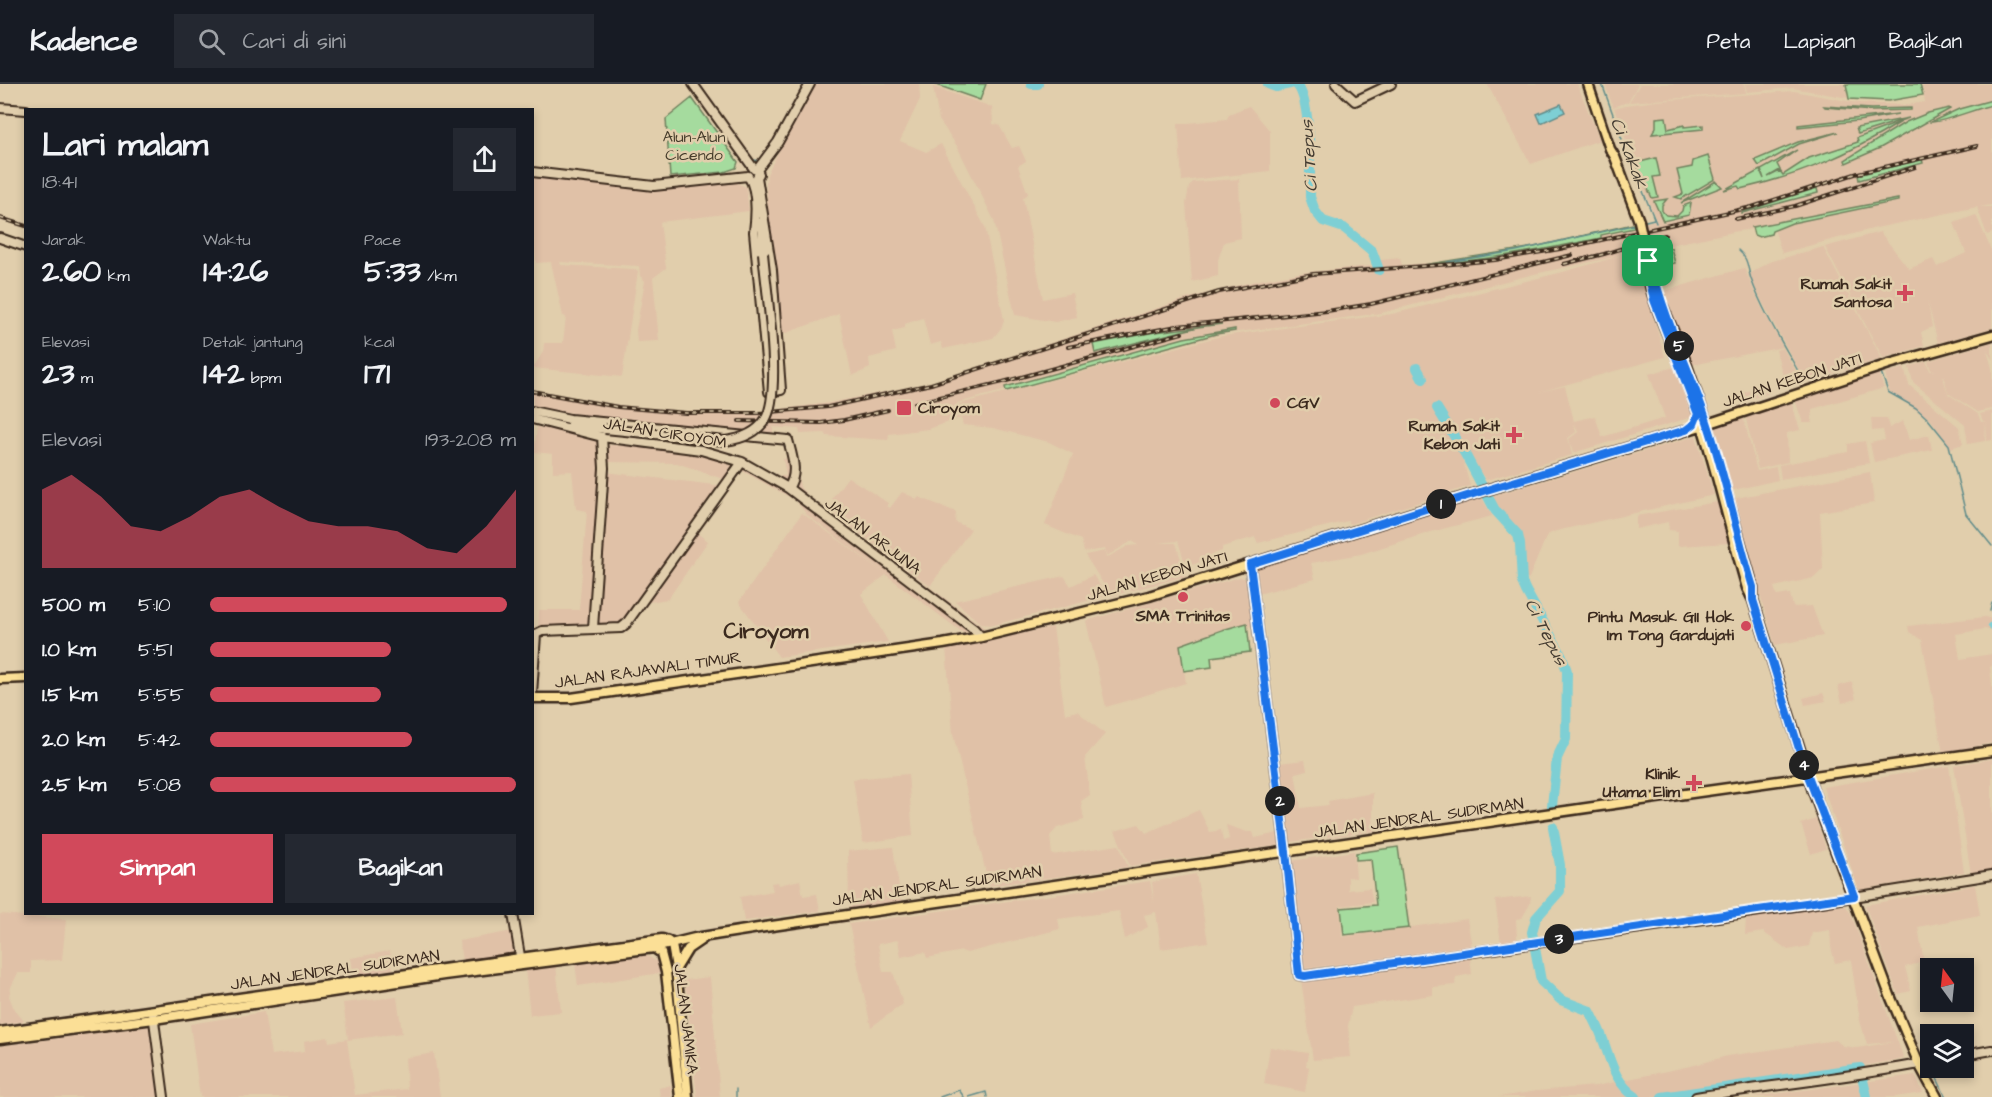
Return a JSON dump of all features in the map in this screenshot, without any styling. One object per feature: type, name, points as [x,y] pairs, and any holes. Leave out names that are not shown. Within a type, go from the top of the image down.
[{"type":"main road","points":[[548,419],[572,423],[604,433],[725,441],[742,438],[760,427],[770,411],[774,386],[763,253],[753,174],[693,84]]},
{"type":"main road","points":[[534,172],[654,186],[753,174],[778,142],[810,84]]},
{"type":"main road","points":[[1336,84],[1355,101],[1391,84]]},
{"type":"main road","points":[[1588,84],[1610,149],[1639,221],[1648,260],[1670,332],[1701,413],[1747,588],[1753,600],[1809,778],[1891,998],[1919,1064],[1937,1097]]},
{"type":"main road","points":[[1595,84],[1616,150],[1615,157]]},
{"type":"main road","points":[[0,108],[24,110]]},
{"type":"main road","points":[[759,218],[767,232],[772,270],[781,390],[769,392],[754,232],[759,218]]},
{"type":"main road","points":[[0,238],[24,246]]},
{"type":"main road","name":"JALAN KEBON JATI","points":[[981,637],[1116,605],[1704,425],[1889,364],[1992,335]]},
{"type":"main road","name":"JALAN CIROYOM","points":[[534,412],[548,419],[604,433],[726,456],[742,462],[788,488],[793,481],[794,471],[788,440],[548,419],[534,419]]},
{"type":"main road","points":[[1701,413],[1709,417],[1724,417]]},
{"type":"main road","points":[[1686,430],[1694,424],[1701,413]]},
{"type":"main road","points":[[593,628],[604,468],[604,433]]},
{"type":"main road","points":[[534,665],[536,634],[542,631],[621,627],[626,624],[742,462]]},
{"type":"main road","name":"JALAN ARJUNA","points":[[788,488],[974,629],[981,637]]},
{"type":"main road","points":[[1250,564],[1299,975],[1305,976],[1992,875]]},
{"type":"main road","name":"JALAN RAJAWALI TIMUR","points":[[534,696],[571,698],[625,691],[981,637]]},
{"type":"main road","points":[[0,679],[24,678]]},
{"type":"main road","name":"JALAN JENDRAL SUDIRMAN","points":[[521,961],[654,948],[708,936],[1552,813],[1992,752]]},
{"type":"main road","points":[[513,915],[521,961]]},
{"type":"main road","points":[[676,968],[688,949],[708,936]]},
{"type":"main road","name":"JALAN JENDRAL SUDIRMAN","points":[[0,1039],[662,939],[672,945]]},
{"type":"main road","name":"JALAN JAMIKA","points":[[672,945],[688,1097]]},
{"type":"main road","name":"JALAN JAMIKA","points":[[654,948],[661,953],[666,972],[680,1097]]},
{"type":"main road","points":[[153,1015],[164,1097]]},
{"type":"main road","name":"JALAN JENDRAL SUDIRMAN","points":[[0,1032],[153,1015]]},
{"type":"main road","points":[[1974,1053],[1992,1050]]},
{"type":"main road","points":[[1696,1097],[1791,1082],[1858,1075],[1919,1064]]},
{"type":"shaded area","points":[[814,84],[919,84],[920,99],[900,141],[926,152],[941,144],[985,227],[1004,320],[1002,327],[993,338],[943,349],[941,342],[930,345],[923,318],[905,324],[905,328],[892,331],[896,351],[869,358],[870,368],[852,376],[839,314],[783,334],[773,268],[767,174]]},
{"type":"shaded area","points":[[1487,84],[1577,84],[1600,140],[1531,164]]},
{"type":"shaded area","points":[[1605,84],[1638,84],[1628,102],[1613,107]]},
{"type":"shaded area","points":[[1640,84],[1744,84],[1746,93],[1629,102]]},
{"type":"shaded area","points":[[1745,84],[1845,84],[1848,98],[1793,88],[1747,92]]},
{"type":"shaded area","points":[[1922,84],[1992,84],[1992,205],[1980,207],[1992,207],[1992,233],[1987,235],[1977,207],[1876,228],[1782,253],[1773,226],[1635,252],[1665,357],[1539,392],[1565,386],[1574,421],[1595,416],[1602,437],[1665,418],[1649,374],[1678,366],[1694,414],[1692,417],[1573,453],[1569,439],[1578,432],[1574,423],[1576,432],[1568,438],[1572,455],[1486,480],[1458,441],[1453,425],[1470,486],[1350,524],[1348,521],[1258,543],[1255,537],[1222,547],[1222,551],[1199,559],[1200,563],[1186,566],[1178,541],[1158,543],[1176,543],[1186,576],[1111,596],[1085,555],[1105,551],[1106,558],[1128,546],[1138,545],[1132,541],[1107,556],[1105,549],[1084,552],[1081,540],[1045,525],[1073,454],[1049,442],[993,428],[963,425],[961,418],[928,429],[889,434],[888,440],[827,436],[825,433],[800,434],[799,429],[773,427],[773,433],[766,435],[612,419],[534,407],[534,390],[562,397],[607,404],[683,411],[757,412],[829,403],[930,383],[1182,300],[1259,280],[1299,273],[1380,265],[1380,260],[1400,258],[1402,265],[1468,260],[1554,245],[1656,220],[1614,108],[1657,101],[1794,91],[1857,103],[1906,105],[1925,102]],"holes":[[[1624,255],[1392,314],[1222,336],[959,404],[959,410],[957,403],[1223,334],[1381,313],[1534,274]]]},
{"type":"shaded area","points":[[933,87],[992,107],[993,124],[999,125],[1012,148],[1019,146],[1026,161],[1018,166],[1028,194],[1023,198],[1043,299],[1072,293],[1077,317],[1055,322],[1015,315],[994,220],[957,146],[939,120]]},
{"type":"shaded area","points":[[1249,106],[1270,131],[1270,171],[1182,181],[1178,124],[1227,119],[1229,114]]},
{"type":"shaded area","points":[[534,175],[657,190],[737,183],[746,187],[749,211],[660,222],[666,268],[653,278],[659,341],[637,342],[636,330],[645,281],[640,276],[639,266],[560,262],[561,265],[638,271],[622,377],[534,368],[543,352],[544,343],[563,343],[566,317],[563,316],[551,262],[536,263]]},
{"type":"shaded area","points":[[1239,179],[1241,238],[1224,242],[1218,260],[1218,276],[1192,282],[1186,204],[1189,187],[1193,182]]},
{"type":"shaded area","name":"Rumah Sakit Santosa","points":[[1976,215],[1992,252],[1992,328],[1938,343],[1928,303],[1932,327],[1921,332],[1924,346],[1883,358],[1825,247],[1880,232],[1909,269],[1933,259],[1937,267],[1966,253],[1954,223]]},
{"type":"shaded area","points":[[1823,247],[1882,359],[1805,382],[1748,275],[1769,262]]},
{"type":"shaded area","points":[[1744,268],[1783,347],[1691,365],[1664,291]]},
{"type":"shaded area","points":[[1992,342],[1992,359],[1987,350],[1992,368],[1992,409],[1978,412],[1948,393],[1944,376],[1941,377],[1943,377],[1948,394],[1978,414],[1981,422],[1987,421],[1983,421],[1980,414],[1992,411],[1992,440],[1987,441],[1986,422],[1985,441],[1968,444],[1965,425],[1913,382],[1909,367],[1926,361],[1930,371],[1936,370],[1931,370],[1928,361]]},
{"type":"shaded area","points":[[1783,348],[1802,382],[1786,388],[1776,350]]},
{"type":"shaded area","points":[[1904,368],[1909,385],[1959,427],[1963,444],[1951,448],[1931,420],[1890,392],[1885,373]]},
{"type":"shaded area","points":[[1878,372],[1884,388],[1812,409],[1812,423],[1803,423],[1795,400]]},
{"type":"shaded area","points":[[1768,386],[1770,393],[1744,401],[1741,393]]},
{"type":"shaded area","points":[[1791,401],[1800,430],[1787,433],[1788,462],[1758,469],[1745,415]]},
{"type":"shaded area","points":[[1743,416],[1757,471],[1776,467],[1778,480],[1729,491],[1712,433],[1717,423]]},
{"type":"shaded area","points":[[1871,418],[1887,418],[1889,428],[1903,421],[1909,440],[1929,435],[1932,450],[1874,462],[1870,443],[1885,440],[1883,430],[1872,431]]},
{"type":"shaded area","points":[[537,427],[593,437],[599,441],[601,468],[590,617],[587,623],[538,630],[539,610],[579,610],[587,511],[576,509],[572,471],[553,472],[553,454],[534,452]]},
{"type":"shaded area","points":[[1696,436],[1714,495],[1547,535],[1529,578],[1522,582],[1517,537],[1491,506],[1488,497]]},
{"type":"shaded area","points":[[1865,441],[1869,463],[1781,479],[1779,465],[1848,452],[1848,444]]},
{"type":"shaded area","points":[[606,445],[684,448],[739,464],[726,480],[677,463],[605,462]]},
{"type":"shaded area","points":[[795,457],[800,487],[807,496],[986,629],[963,633],[807,515],[795,500],[737,468],[743,459],[774,476],[786,476],[783,459]]},
{"type":"shaded area","points":[[605,472],[723,486],[621,624],[596,623]]},
{"type":"shaded area","points":[[1870,472],[1874,503],[1820,512],[1823,569],[1814,578],[1774,587],[1777,596],[1790,594],[1793,607],[1812,606],[1823,636],[1775,645],[1731,499]]},
{"type":"shaded area","points":[[848,477],[888,503],[887,506],[890,508],[902,492],[956,512],[955,522],[971,529],[930,586],[834,514],[839,505],[832,498]]},
{"type":"shaded area","points":[[1481,496],[1492,516],[1361,554],[1311,563],[1315,579],[1258,594],[1256,568]]},
{"type":"shaded area","points":[[1717,502],[1731,543],[1678,546],[1678,531],[1669,530],[1668,522],[1636,529],[1636,516]]},
{"type":"shaded area","points":[[802,513],[886,575],[861,594],[888,642],[779,657],[739,602]]},
{"type":"shaded area","points":[[694,531],[708,541],[668,599],[644,603]]},
{"type":"shaded area","points":[[1093,575],[1107,596],[993,625],[981,624],[955,601],[1064,576],[1071,586]]},
{"type":"shaded area","points":[[1240,577],[1247,579],[1253,625],[1181,648],[1186,683],[1106,707],[1086,621]]},
{"type":"shaded area","points":[[1985,617],[1992,619],[1992,631],[1985,629],[1956,634],[1960,659],[1992,654],[1992,666],[1990,667],[1992,743],[1943,753],[1922,640],[1909,632],[1908,626]]},
{"type":"shaded area","points":[[1053,627],[1065,714],[1077,711],[1105,734],[1085,757],[1090,795],[1081,801],[1084,820],[1057,828],[1050,836],[1052,855],[1119,845],[1128,867],[989,886],[953,734],[946,648]]},
{"type":"shaded area","points":[[1852,682],[1856,699],[1842,703],[1838,686]]},
{"type":"shaded area","points":[[1823,693],[1826,701],[1805,705],[1803,698]]},
{"type":"shaded area","points":[[1992,759],[1992,870],[1971,874],[1954,765]]},
{"type":"shaded area","points":[[1305,760],[1307,770],[1295,773],[1301,808],[1329,805],[1328,801],[1373,793],[1375,831],[1290,842],[1279,763]]},
{"type":"shaded area","points":[[1949,766],[1964,872],[1859,890],[1823,787]]},
{"type":"shaded area","points":[[908,774],[913,836],[863,843],[853,779]]},
{"type":"shaded area","points":[[1199,810],[1210,832],[1221,830],[1223,841],[1229,839],[1226,825],[1253,832],[1255,838],[1282,832],[1283,845],[1130,866],[1115,831],[1139,824],[1146,833]]},
{"type":"shaded area","points":[[1816,819],[1826,849],[1811,854],[1801,824]]},
{"type":"shaded area","points":[[893,847],[901,901],[849,909],[848,851]]},
{"type":"shaded area","points":[[1354,851],[1356,878],[1348,877],[1348,890],[1370,888],[1373,902],[1340,906],[1342,937],[1467,919],[1472,947],[1305,969],[1301,955],[1291,861]]},
{"type":"shaded area","points":[[1196,874],[1208,942],[1161,949],[1156,912],[1144,915],[1148,927],[1125,939],[1119,911],[1058,919],[1060,929],[967,953],[962,951],[927,958],[925,952],[901,957],[898,940],[878,944],[883,972],[893,972],[903,1004],[871,1027],[849,924],[1150,881],[1154,902],[1152,882]]},
{"type":"shaded area","points":[[800,880],[803,896],[817,894],[820,911],[744,921],[740,897],[773,891],[771,883],[778,882],[779,885]]},
{"type":"shaded area","points":[[1975,885],[1980,915],[1918,927],[1923,958],[1920,958],[1920,963],[1905,967],[1911,991],[1898,994],[1865,905]]},
{"type":"shaded area","points":[[1531,896],[1530,904],[1522,918],[1516,919],[1517,940],[1501,943],[1495,900]]},
{"type":"shaded area","points":[[1846,906],[1851,914],[1904,1059],[1667,1097],[1499,1097],[1596,1086],[1727,1056],[1836,1040],[1843,1046],[1857,1048],[1893,1042],[1867,1044],[1860,1021],[1851,960],[1835,963],[1830,930],[1812,933],[1809,946],[1788,950],[1763,932],[1745,935],[1746,917]]},
{"type":"shaded area","points":[[0,914],[66,919],[62,960],[31,961],[31,973],[18,973],[9,996],[14,1009],[24,1021],[0,1025]]},
{"type":"shaded area","points":[[513,931],[515,954],[462,961],[459,941]]},
{"type":"shaded area","points":[[390,951],[393,971],[354,977],[351,958]]},
{"type":"shaded area","points":[[643,954],[658,962],[660,973],[578,986],[575,963]]},
{"type":"shaded area","points":[[1470,957],[1472,974],[1456,977],[1455,985],[1433,987],[1433,995],[1352,1007],[1348,1026],[1351,1057],[1313,1060],[1301,980]]},
{"type":"shaded area","points":[[556,965],[561,1012],[530,1015],[525,969]]},
{"type":"shaded area","points":[[710,977],[720,1097],[697,1097],[685,980]]},
{"type":"shaded area","points":[[397,997],[402,1033],[347,1040],[355,1095],[407,1089],[405,1058],[434,1053],[440,1097],[200,1097],[190,1024],[264,1012],[271,1055],[305,1051],[304,1041],[328,1037],[329,1042],[348,1039],[343,1003]]},
{"type":"shaded area","points":[[150,1026],[158,1097],[0,1097],[0,1046]]},
{"type":"shaded area","points":[[1270,1047],[1308,1053],[1306,1066],[1309,1067],[1305,1092],[1264,1084]]},
{"type":"shaded area","points":[[1915,1075],[1923,1093],[1895,1097],[1752,1097]]},
{"type":"shaded area","points":[[671,1085],[672,1097],[660,1097],[659,1088]]},
{"type":"green space","points":[[934,84],[986,84],[980,100]]},
{"type":"green space","points":[[1846,84],[1920,84],[1923,95],[1888,101],[1849,99]]},
{"type":"green space","name":"Alun-Alun Cicendo","points":[[692,98],[738,162],[736,168],[724,172],[670,177],[666,119]]},
{"type":"green space","points":[[1992,100],[1992,105],[1931,122],[1959,109]]},
{"type":"green space","points":[[1824,106],[1871,109],[1911,108],[1911,110],[1872,111]]},
{"type":"green space","points":[[1949,108],[1880,148],[1846,163],[1845,160],[1906,122]]},
{"type":"green space","points":[[1898,114],[1858,121],[1798,127],[1798,125]]},
{"type":"green space","points":[[1666,117],[1668,129],[1684,125],[1684,127],[1703,125],[1703,129],[1652,134],[1656,127],[1656,118]]},
{"type":"green space","points":[[1909,118],[1858,134],[1856,128]]},
{"type":"green space","points":[[1901,122],[1823,163],[1740,189],[1738,186],[1724,190],[1760,170],[1764,179],[1761,170],[1797,150],[1777,164],[1780,170],[1768,177],[1780,171],[1783,175],[1809,158],[1858,142],[1857,138]]},
{"type":"green space","points":[[1838,132],[1799,144],[1759,166],[1755,160],[1798,142]]},
{"type":"green space","points":[[1708,156],[1715,179],[1681,199],[1675,197],[1683,194],[1677,170],[1692,167],[1693,161]]},
{"type":"green space","points":[[1656,158],[1660,176],[1653,177],[1658,197],[1652,198],[1636,163]]},
{"type":"green space","points":[[1922,159],[1923,163],[1859,180],[1858,175]]},
{"type":"green space","points":[[1716,181],[1722,187],[1681,203]]},
{"type":"green space","points":[[1817,188],[1818,193],[1742,213],[1742,212]]},
{"type":"green space","points":[[1667,199],[1662,205],[1662,211],[1666,215],[1677,216],[1683,206],[1691,203],[1689,215],[1663,221],[1654,201]]},
{"type":"green space","points":[[1898,199],[1898,201],[1792,223],[1772,231],[1771,234],[1759,237],[1754,235],[1752,227]]},
{"type":"green space","points":[[1633,224],[1634,228],[1601,235],[1601,238],[1535,251],[1423,265],[1534,247]]},
{"type":"green space","points":[[1671,248],[1675,263],[1655,268],[1651,252]]},
{"type":"green space","points":[[1222,324],[1198,327],[1095,353],[1093,344],[1155,332]]},
{"type":"green space","points":[[1235,329],[1235,331],[1216,334],[1006,391],[1005,387],[1184,338]]},
{"type":"green space","points":[[1247,623],[1250,652],[1211,657],[1212,667],[1184,671],[1180,645]]},
{"type":"green space","points":[[1398,847],[1409,928],[1344,935],[1341,908],[1376,905],[1371,859],[1356,860],[1356,853]]},
{"type":"water","points":[[1561,104],[1565,112],[1541,123],[1537,114]]},
{"type":"waterway","name":"Ci Tepus","points":[[1031,84],[1038,84]]},
{"type":"waterway","name":"Ci Tepus","points":[[1268,84],[1276,87],[1290,84]]},
{"type":"waterway","name":"Ci Tepus","points":[[1296,84],[1305,104],[1310,155],[1310,197],[1315,211],[1323,221],[1344,228],[1372,251],[1379,270]]},
{"type":"waterway","name":"Ci Kakak","points":[[1602,84],[1656,223]]},
{"type":"waterway","points":[[753,160],[761,161]]},
{"type":"waterway","points":[[1642,222],[1654,219]]},
{"type":"waterway","points":[[1447,262],[1516,251],[1637,224]]},
{"type":"waterway","name":"Ci Kakak","points":[[1661,248],[1668,266]]},
{"type":"waterway","name":"Ci Kakak","points":[[1738,250],[1746,260],[1751,279],[1768,318],[1803,380]]},
{"type":"waterway","name":"Ci Tepus","points":[[1417,368],[1423,379]]},
{"type":"waterway","name":"Ci Kakak","points":[[1881,372],[1888,392],[1916,408],[1949,445],[1966,514],[1992,546]]},
{"type":"waterway","name":"Ci Tepus","points":[[1437,408],[1495,510],[1518,535],[1522,582],[1562,656],[1567,671],[1566,739],[1557,758],[1552,806]]},
{"type":"waterway","name":"Ci Kakak","points":[[1990,611],[1992,603]]},
{"type":"waterway","name":"Ci Tepus","points":[[1553,827],[1560,865],[1560,891],[1536,918],[1532,932],[1541,981],[1561,1000],[1590,1011],[1618,1078],[1636,1097]]},
{"type":"waterway","points":[[1977,1057],[1992,1055]]},
{"type":"waterway","name":"Ci Tepus","points":[[1662,1097],[1860,1068],[1867,1097]]},
{"type":"waterway","points":[[1937,1078],[1946,1097]]},
{"type":"waterway","points":[[736,1089],[736,1097]]},
{"type":"waterway","points":[[940,1097],[959,1090],[964,1097]]},
{"type":"waterway","points":[[969,1097],[986,1092],[987,1097]]},
{"type":"railway","points":[[534,391],[618,407],[686,413],[759,413],[828,407],[931,384],[1219,292],[1313,274],[1495,260],[1560,249],[1752,207],[1858,173],[1977,146]]},
{"type":"railway","points":[[1736,219],[1795,206],[1915,167]]},
{"type":"railway","points":[[0,218],[24,225]]},
{"type":"railway","points":[[1564,264],[1665,235]]},
{"type":"railway","points":[[1068,347],[1177,326],[1327,311],[1371,304],[1572,255]]},
{"type":"railway","points":[[915,403],[1003,382],[1182,333]]},
{"type":"railway","points":[[739,421],[821,423],[888,410]]},
{"type":"place","name":"Rumah Sakit Santosa","points":[[1905,293]]},
{"type":"place","name":"CGV","points":[[1275,403]]},
{"type":"place","name":"Ciroyom","points":[[904,408]]},
{"type":"place","name":"Rumah Sakit Kebon Jati","points":[[1514,435]]},
{"type":"place","name":"SMA Trinitas","points":[[1183,597]]},
{"type":"place","name":"Pintu Masuk GII Hok Im Tong Gardujati","points":[[1746,626]]},
{"type":"place","name":"Klinik Utama Elim","points":[[1694,783]]},
{"type":"district","name":"Ciroyom","points":[[766,631]]},
{"type":"route","points":[[1648,261],[1665,314],[1681,350],[1703,412],[1753,587],[1753,600],[1804,764],[1854,896],[1700,920],[1305,976],[1299,975],[1250,564],[1691,427],[1698,414],[1654,300],[1647,268],[1648,261]]}]
